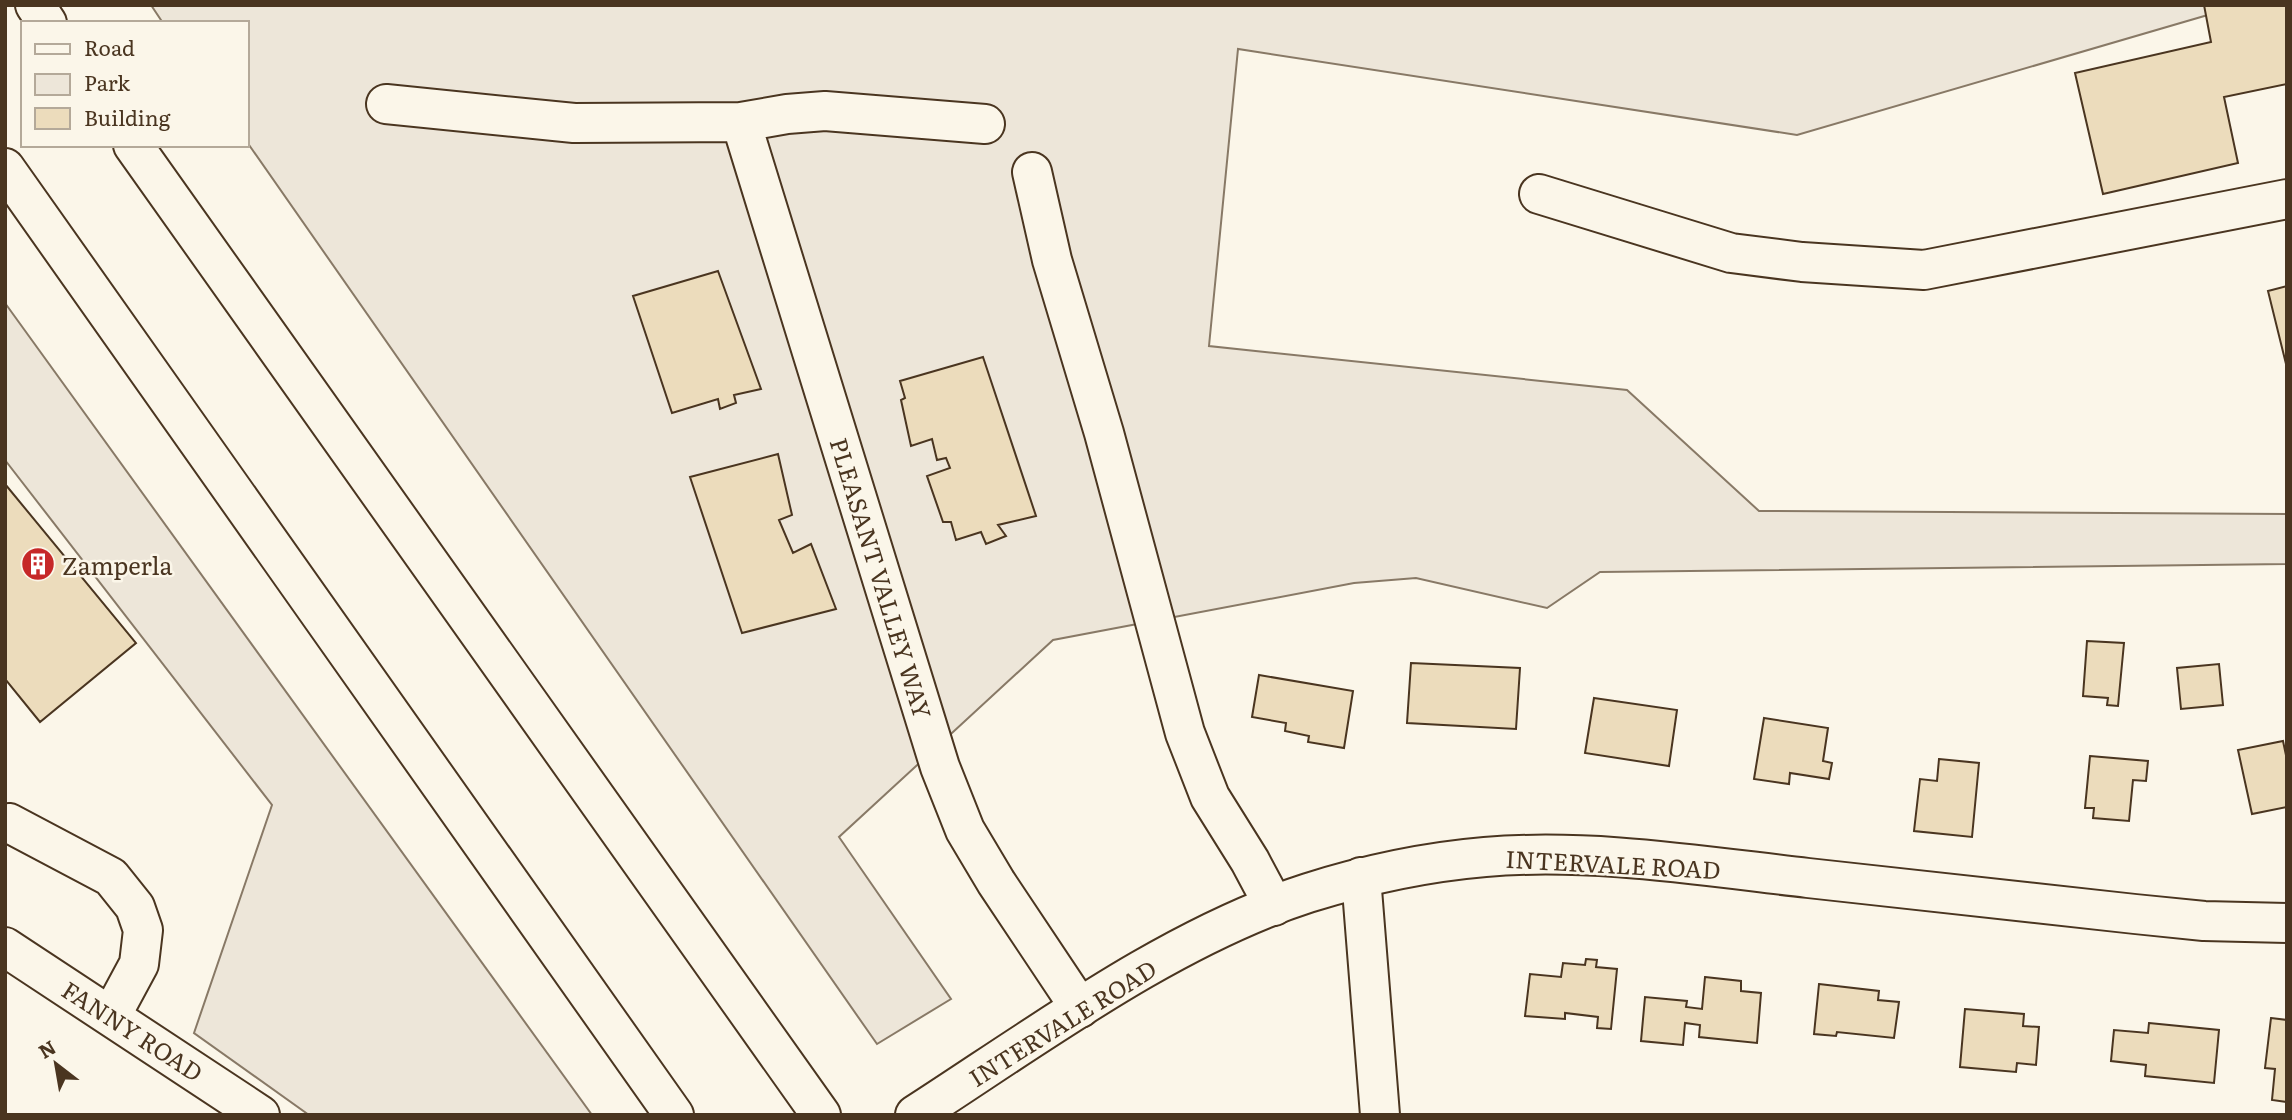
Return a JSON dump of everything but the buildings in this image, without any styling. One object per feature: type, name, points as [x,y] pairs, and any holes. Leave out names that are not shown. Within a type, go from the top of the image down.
[{"type":"main road","points":[[35,5],[46,21]]},
{"type":"main road","points":[[386,104],[574,123],[741,122],[825,111],[985,124]]},
{"type":"main road","name":"PLEASANT VALLEY WAY","points":[[741,122],[940,767],[965,830],[996,882],[1080,1008]]},
{"type":"main road","points":[[133,147],[821,1115]]},
{"type":"main road","points":[[5,168],[674,1115]]},
{"type":"main road","points":[[1032,172],[1052,260],[1107,445],[1185,733],[1210,797],[1274,906]]},
{"type":"main road","points":[[1538,194],[1731,253],[1802,262],[1924,270],[2287,199]]},
{"type":"main road","points":[[9,823],[111,877],[135,906],[143,930],[139,964],[111,1016]]},
{"type":"main road","name":"INTERVALE ROAD","points":[[915,1115],[1080,1008],[1182,948],[1274,906],[1361,877],[1485,857],[1543,855],[1671,862],[2190,920],[2287,923]]},
{"type":"main road","points":[[1361,877],[1380,1115]]},
{"type":"main road","name":"FANNY ROAD","points":[[5,947],[260,1115]]},
{"type":"green space","points":[[151,5],[2242,5],[1797,135],[1238,49],[1209,346],[1627,390],[1759,511],[2287,514],[2287,564],[1600,572],[1547,608],[1416,578],[1354,583],[1053,640],[839,837],[951,999],[877,1044],[248,143],[248,21],[162,21]]},
{"type":"green space","points":[[5,303],[592,1115],[309,1115],[194,1033],[272,805],[5,460]]},
{"type":"place","name":"Zamperla","points":[[38,564]]}]
